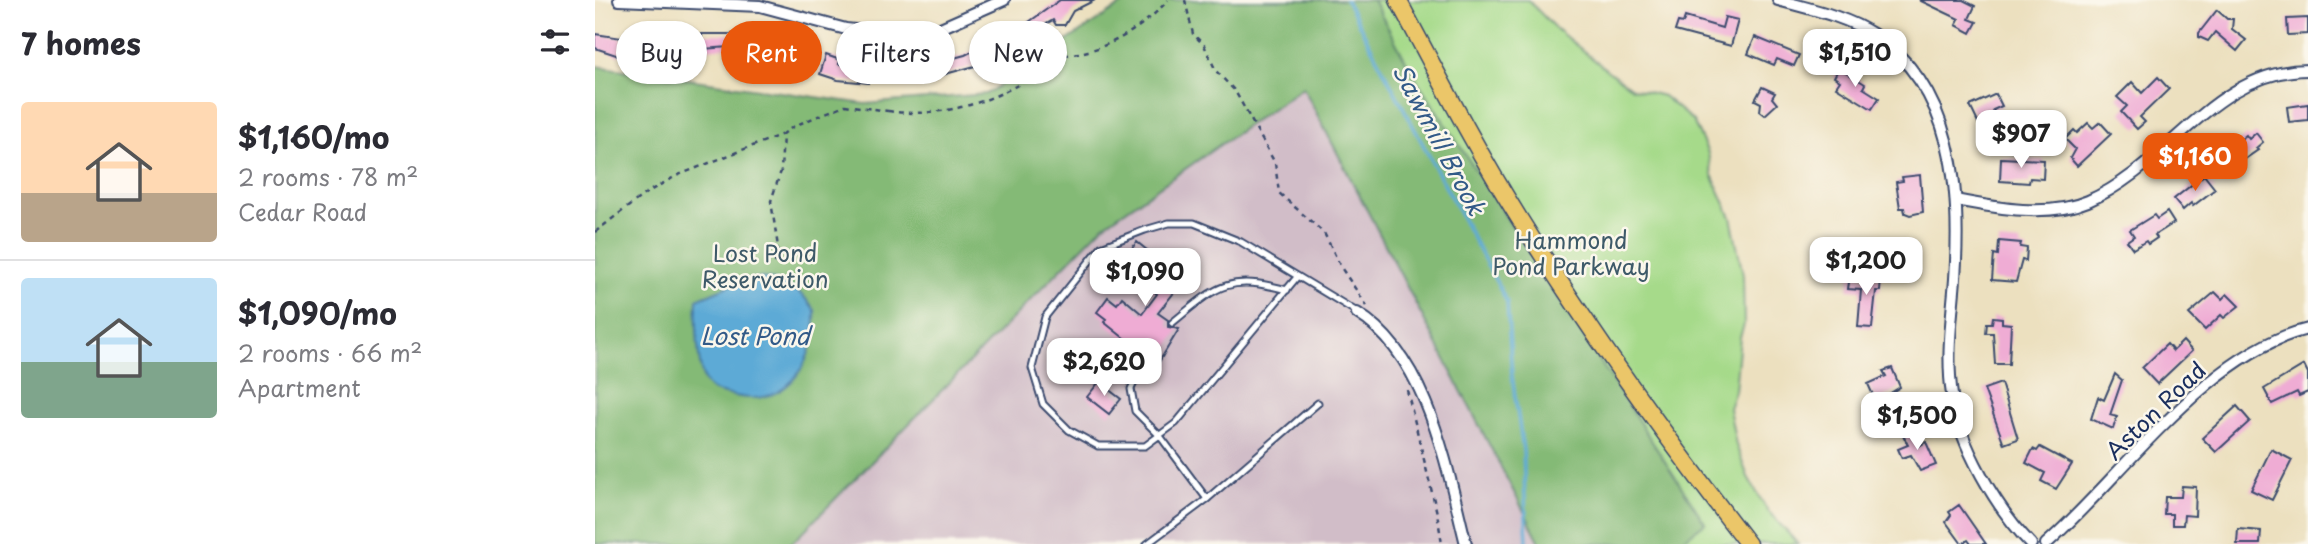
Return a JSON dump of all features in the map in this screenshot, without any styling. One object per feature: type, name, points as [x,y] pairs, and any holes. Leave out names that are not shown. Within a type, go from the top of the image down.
[{"type":"main road","points":[[1398,0],[1518,216],[1652,415],[1748,544]]},
{"type":"street","points":[[619,0],[747,2],[846,29],[901,35],[936,30],[1004,0]]},
{"type":"street","points":[[1778,0],[1852,23],[1894,50],[1916,74],[1947,135],[1958,231],[1949,345],[1952,398],[1964,437],[1988,485],[2031,544]]},
{"type":"street","points":[[1956,200],[2011,211],[2056,208],[2086,202],[2142,168],[2235,90],[2274,72],[2308,70]]},
{"type":"street","points":[[1357,313],[1373,322],[1405,363],[1426,404],[1466,544]]},
{"type":"street","name":"Aston Road","points":[[2046,544],[2203,390],[2248,353],[2279,337],[2308,329]]},
{"type":"lane","points":[[1297,277],[1176,423],[1145,446],[1098,446],[1069,430],[1043,404],[1032,368],[1045,317],[1101,247],[1169,223],[1194,223],[1241,242],[1357,313]]},
{"type":"lane","points":[[1172,323],[1212,290],[1252,281],[1287,290]]},
{"type":"lane","points":[[1142,368],[1131,389],[1135,411],[1160,436],[1207,499]]},
{"type":"lane","points":[[1146,544],[1207,499],[1318,403]]},
{"type":"path","points":[[595,232],[646,193],[676,176],[783,134],[805,121],[845,105],[895,112],[954,109],[1000,94],[1028,79],[1055,58],[1090,51],[1125,35],[1154,16],[1168,0]]},
{"type":"path","points":[[1185,0],[1193,34],[1204,46],[1216,71],[1235,92],[1275,163],[1279,192],[1324,233],[1342,269],[1367,306],[1373,322]]},
{"type":"path","points":[[888,111],[895,112]]},
{"type":"path","points":[[775,263],[778,247],[771,201],[782,170],[783,134]]},
{"type":"path","points":[[1405,379],[1442,544]]},
{"type":"shaded area","points":[[1303,87],[1541,544],[792,544],[1103,226]]},
{"type":"green space","points":[[1128,0],[1528,0],[1555,28],[1608,71],[1632,88],[1663,96],[1693,121],[1708,153],[1712,175],[1731,217],[1743,275],[1744,325],[1740,337],[1735,391],[1729,408],[1736,445],[1748,477],[1767,510],[1798,544],[1541,544],[1303,87],[1103,226],[791,544],[595,544],[595,69],[616,72],[616,84],[700,84],[895,112],[961,108],[1006,84],[1067,84],[1067,48]]},
{"type":"green space","name":"Lost Pond Reservation","points":[[1129,0],[1373,0],[1413,74],[1705,523],[1677,544],[1541,544],[1303,87],[1103,226],[791,544],[595,544],[595,66],[616,69],[616,84],[707,84],[707,82],[865,104],[986,94],[1001,84],[1067,84],[1067,41]]},
{"type":"water","name":"Lost Pond","points":[[760,278],[791,287],[815,310],[811,346],[796,376],[785,387],[771,395],[754,398],[723,394],[709,387],[703,377],[697,330],[697,299],[740,281]]},
{"type":"building","points":[[1060,0],[1095,0],[1073,11],[1067,22],[1030,21]]},
{"type":"building","points":[[1919,0],[1963,0],[1975,6],[1969,19],[1977,22],[1971,33],[1956,25],[1959,19]]},
{"type":"building","points":[[2217,10],[2227,19],[2233,19],[2232,29],[2246,40],[2237,51],[2215,32],[2208,41],[2199,37],[2199,33]]},
{"type":"building","points":[[1685,17],[1722,28],[1725,17],[1738,20],[1731,46],[1675,31],[1678,22],[1683,23]]},
{"type":"building","points":[[2308,18],[2308,34],[2288,35],[2287,19]]},
{"type":"building","points":[[595,34],[616,37],[616,55],[595,48]]},
{"type":"building","points":[[707,34],[721,34],[721,48],[707,49]]},
{"type":"building","points":[[1755,37],[1799,55],[1794,66],[1777,59],[1774,65],[1748,54]]},
{"type":"building","points":[[969,53],[969,68],[955,71],[955,58]]},
{"type":"building","points":[[826,55],[836,59],[836,79],[822,75]]},
{"type":"building","points":[[1839,68],[1865,84],[1863,88],[1879,98],[1872,109],[1836,87],[1840,81],[1834,77]]},
{"type":"building","points":[[2158,77],[2169,89],[2140,117],[2145,122],[2137,129],[2121,112],[2127,106],[2117,97],[2132,82],[2142,93]]},
{"type":"building","points":[[1762,87],[1775,93],[1772,98],[1777,104],[1765,115],[1760,111],[1761,103],[1755,100]]},
{"type":"building","points":[[1996,94],[2002,106],[1993,110],[2000,125],[1983,133],[1970,106]]},
{"type":"building","points":[[2308,104],[2308,120],[2289,122],[2287,107]]},
{"type":"building","points":[[2100,122],[2111,134],[2077,166],[2070,158],[2075,149],[2065,139],[2074,130],[2077,133],[2088,123],[2093,128]]},
{"type":"building","points":[[2256,133],[2263,142],[2256,148],[2258,150],[2232,168],[2224,158],[2230,154],[2227,151],[2246,135],[2249,139]]},
{"type":"building","points":[[2001,158],[2044,160],[2043,179],[2030,178],[2029,183],[2000,181]]},
{"type":"building","points":[[1920,175],[1923,212],[1910,215],[1905,213],[1904,208],[1900,208],[1896,182],[1903,181],[1902,177]]},
{"type":"building","points":[[2204,175],[2215,189],[2193,206],[2191,203],[2183,210],[2174,199]]},
{"type":"building","points":[[2167,212],[2174,223],[2155,235],[2157,238],[2148,244],[2146,241],[2133,249],[2127,241],[2134,236],[2130,230],[2154,215],[2157,219]]},
{"type":"building","points":[[1999,241],[2021,243],[2020,247],[2027,248],[2026,261],[2022,260],[2016,282],[1992,280],[1994,254],[1998,255]]},
{"type":"building","points":[[1137,242],[1184,280],[1158,313],[1168,320],[1168,327],[1179,329],[1151,375],[1144,364],[1136,363],[1144,354],[1104,322],[1106,319],[1097,312],[1108,297],[1117,304],[1122,297],[1142,314],[1157,294],[1120,264]]},
{"type":"building","points":[[1850,275],[1881,278],[1880,291],[1876,291],[1872,328],[1858,327],[1861,290],[1848,289]]},
{"type":"building","points":[[2215,292],[2222,299],[2227,294],[2239,306],[2224,318],[2221,315],[2205,330],[2189,314]]},
{"type":"building","points":[[1993,317],[2002,318],[2002,323],[2011,324],[2009,364],[1995,364],[1993,333],[1986,333],[1987,323],[1992,323]]},
{"type":"building","points":[[2183,341],[2192,351],[2157,384],[2142,368],[2167,344],[2173,351]]},
{"type":"building","points":[[2304,365],[2308,373],[2308,392],[2299,396],[2297,392],[2272,404],[2264,389]]},
{"type":"building","points":[[1892,368],[1900,387],[1876,402],[1868,384],[1886,376],[1883,371]]},
{"type":"building","points":[[2115,374],[2122,380],[2110,415],[2117,417],[2113,429],[2091,419],[2098,397],[2104,400]]},
{"type":"building","points":[[1099,382],[1121,399],[1109,414],[1087,397]]},
{"type":"building","points":[[2001,383],[2018,439],[2004,444],[1984,389]]},
{"type":"building","points":[[2237,406],[2250,421],[2216,452],[2202,438]]},
{"type":"building","points":[[1913,430],[1919,446],[1926,442],[1936,465],[1920,471],[1911,455],[1902,458],[1898,449],[1908,445],[1903,435]]},
{"type":"building","points":[[2040,447],[2072,464],[2056,489],[2041,481],[2045,473],[2026,463],[2033,449],[2037,451]]},
{"type":"building","points":[[2271,449],[2292,460],[2272,500],[2251,490]]},
{"type":"building","points":[[2182,486],[2196,487],[2195,516],[2184,515],[2183,525],[2172,525],[2172,514],[2164,514],[2165,497],[2181,497]]},
{"type":"building","points":[[1959,505],[1986,544],[1971,544],[1968,540],[1962,544],[1946,522],[1951,515],[1949,512]]},
{"type":"building","points":[[2238,529],[2261,531],[2260,544],[2237,544]]},
{"type":"waterway","name":"Sawmill Brook","points":[[1346,0],[1507,302],[1512,376],[1523,450],[1527,544]]},
{"type":"park label","name":"Hammond Pond Parkway","points":[[1571,252]]}]
